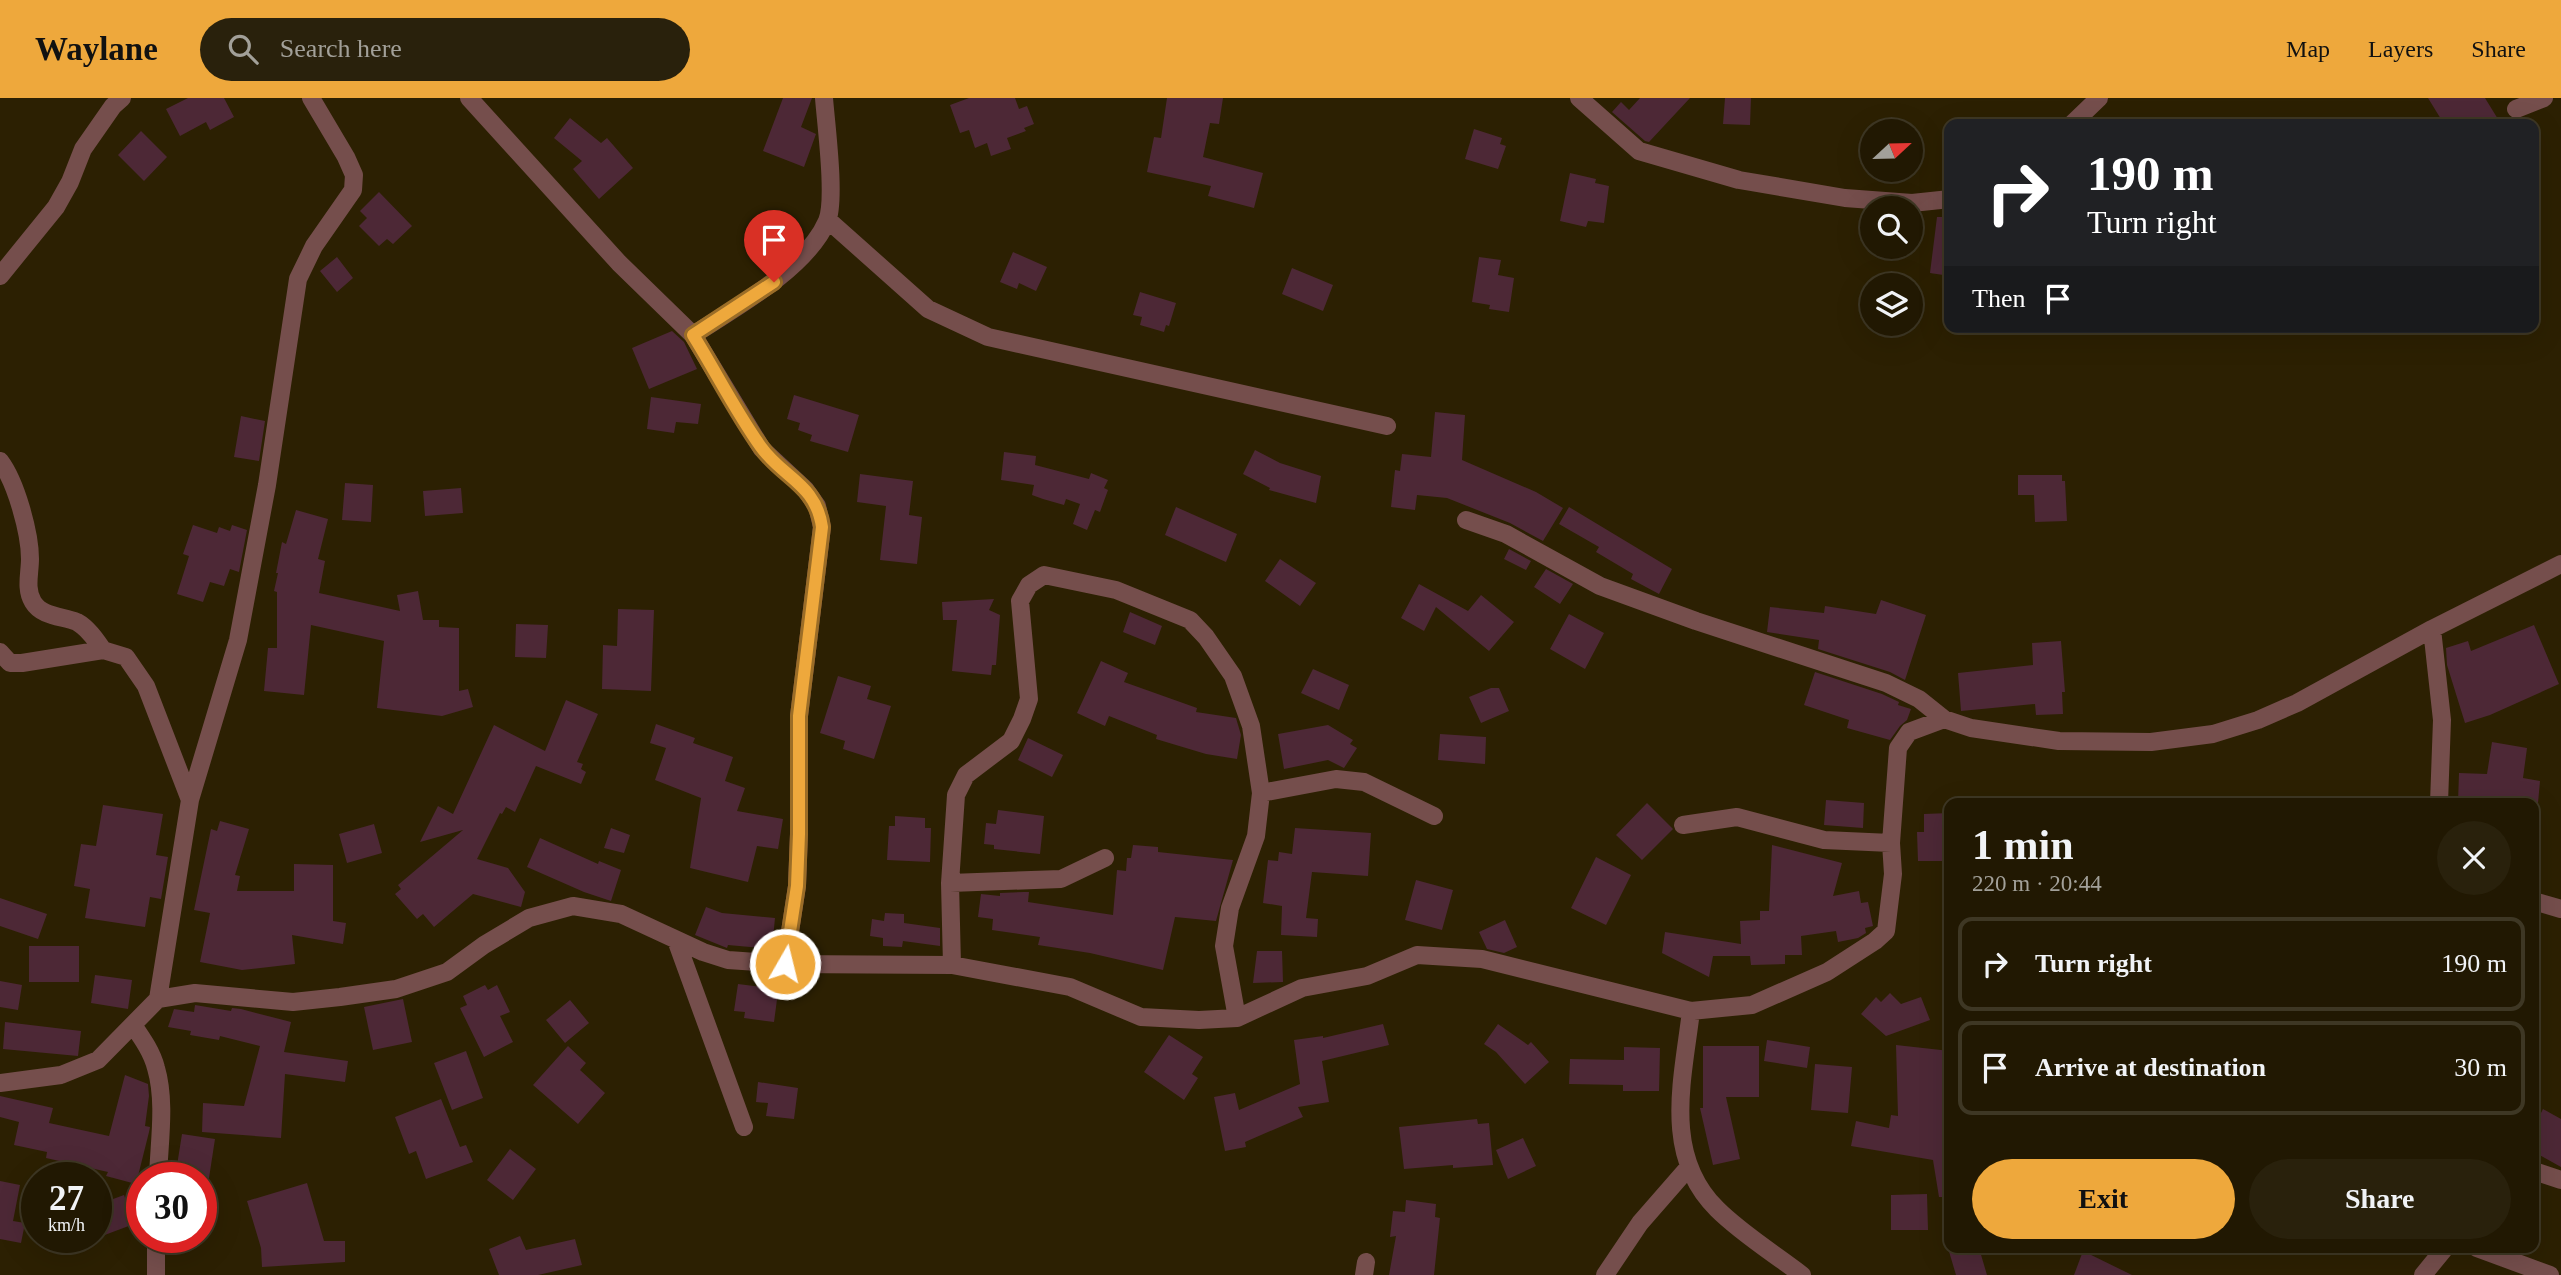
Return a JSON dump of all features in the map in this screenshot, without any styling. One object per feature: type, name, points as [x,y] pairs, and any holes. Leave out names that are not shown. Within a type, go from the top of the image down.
[{"type":"street","points":[[0,276],[56,207],[70,182],[83,149],[113,106],[122,98]]},
{"type":"street","points":[[0,1083],[61,1074],[98,1060],[158,999],[190,800],[237,640],[267,485],[298,279],[314,246],[353,190],[354,175],[346,157],[311,98]]},
{"type":"street","points":[[469,98],[619,264],[693,335],[762,449],[804,489],[817,506],[822,527],[799,716],[797,886],[785,964]]},
{"type":"street","points":[[693,335],[774,282],[807,251],[828,220],[831,180],[824,98]]},
{"type":"street","points":[[1578,98],[1639,151],[1739,180],[1845,198],[1912,203],[1944,200]]},
{"type":"street","points":[[2077,119],[2099,98]]},
{"type":"street","points":[[2516,109],[2544,98]]},
{"type":"street","points":[[828,220],[928,309],[988,337],[1387,426]]},
{"type":"street","points":[[0,461],[9,473],[27,537],[30,557],[28,589],[31,600],[36,607],[51,615],[78,623],[93,635],[103,650]]},
{"type":"street","points":[[1466,520],[1506,534],[1600,586],[1696,621],[1886,683],[1919,699],[1944,719],[1971,728],[2059,741],[2151,742],[2213,734],[2258,720],[2297,703],[2432,629],[2561,564]]},
{"type":"street","points":[[952,965],[950,883],[956,795],[966,775],[1011,741],[1029,699],[1020,601],[1029,585],[1044,575],[1116,590],[1190,620],[1206,636],[1233,676],[1251,726],[1261,793],[1256,836],[1230,908],[1224,946],[1237,1018]]},
{"type":"street","points":[[2432,629],[2442,720],[2439,798]]},
{"type":"street","points":[[0,652],[10,663],[103,650],[126,657],[146,686],[190,800]]},
{"type":"street","points":[[158,999],[195,993],[293,1002],[396,989],[447,972],[484,945],[529,918],[573,906],[621,914],[676,940],[728,960],[785,964],[952,965],[1070,987],[1142,1017],[1199,1020],[1237,1018],[1302,988],[1367,976],[1417,955],[1482,958],[1691,1011],[1752,1005],[1827,972],[1875,941],[1886,930],[1893,874],[1891,843],[1898,748],[1909,732],[1944,719]]},
{"type":"street","points":[[1261,793],[1336,779],[1363,782],[1434,816]]},
{"type":"street","points":[[1683,825],[1737,817],[1824,840],[1891,843]]},
{"type":"street","points":[[950,883],[1062,879],[1105,858]]},
{"type":"street","points":[[2539,902],[2561,909]]},
{"type":"street","points":[[676,940],[744,1126]]},
{"type":"street","points":[[1691,1011],[1680,1105],[1681,1143],[1688,1168],[1716,1208],[1802,1275]]},
{"type":"street","points":[[133,1025],[147,1046],[156,1068],[160,1107],[158,1162]]},
{"type":"street","points":[[1605,1275],[1640,1223],[1688,1168]]},
{"type":"street","points":[[2539,1173],[2561,1180]]},
{"type":"street","points":[[156,1253],[156,1275]]},
{"type":"street","points":[[2423,1275],[2441,1253]]},
{"type":"street","points":[[2491,1253],[2550,1275]]},
{"type":"building","points":[[188,98],[224,98],[234,117],[210,130],[206,122],[180,136],[166,109]]},
{"type":"building","points":[[783,98],[812,98],[801,127],[816,134],[804,167],[763,151]]},
{"type":"building","points":[[969,98],[1015,98],[1019,109],[1027,106],[1034,124],[1024,128],[1026,131],[1007,138],[1011,149],[991,156],[987,143],[975,148],[969,130],[960,133],[950,105]]},
{"type":"building","points":[[1167,98],[1223,98],[1219,124],[1210,123],[1203,157],[1263,173],[1254,208],[1208,196],[1211,186],[1147,172],[1154,137],[1161,138]]},
{"type":"building","points":[[1640,98],[1690,98],[1649,142],[1612,112],[1621,102],[1629,110]]},
{"type":"building","points":[[1725,98],[1751,98],[1750,125],[1723,124]]},
{"type":"building","points":[[2428,98],[2485,98],[2498,119],[2441,119]]},
{"type":"building","points":[[570,118],[601,143],[607,138],[633,168],[599,199],[573,169],[582,161],[554,138]]},
{"type":"building","points":[[1474,129],[1502,138],[1500,144],[1506,146],[1498,169],[1465,159]]},
{"type":"building","points":[[141,131],[167,157],[144,181],[118,155]]},
{"type":"building","points":[[1570,173],[1596,179],[1595,183],[1609,186],[1604,223],[1588,221],[1586,227],[1560,221]]},
{"type":"building","points":[[379,192],[412,226],[393,244],[387,239],[379,246],[359,226],[367,218],[360,211]]},
{"type":"building","points":[[1937,217],[1944,217],[1944,275],[1930,273]]},
{"type":"building","points":[[1013,252],[1047,267],[1036,291],[1019,283],[1017,289],[1000,282]]},
{"type":"building","points":[[337,257],[353,278],[337,292],[320,271]]},
{"type":"building","points":[[1479,257],[1501,260],[1498,275],[1514,278],[1509,312],[1489,309],[1490,305],[1472,302]]},
{"type":"building","points":[[1292,268],[1333,285],[1323,311],[1282,294]]},
{"type":"building","points":[[1140,292],[1176,303],[1169,326],[1166,325],[1164,332],[1140,325],[1142,317],[1133,315]]},
{"type":"building","points":[[672,331],[684,342],[697,369],[649,389],[632,348]]},
{"type":"building","points":[[794,395],[859,415],[848,452],[810,441],[812,435],[798,430],[800,423],[787,419]]},
{"type":"building","points":[[651,397],[701,404],[698,424],[676,422],[674,433],[647,429]]},
{"type":"building","points":[[1435,412],[1465,415],[1462,460],[1536,492],[1563,508],[1543,541],[1510,523],[1447,498],[1417,495],[1415,510],[1391,507],[1395,470],[1400,471],[1402,454],[1431,457]]},
{"type":"building","points":[[241,416],[265,421],[259,461],[234,457]]},
{"type":"building","points":[[1255,450],[1280,463],[1321,476],[1316,503],[1269,490],[1270,488],[1243,474]]},
{"type":"building","points":[[1004,452],[1036,456],[1035,465],[1089,479],[1091,473],[1108,480],[1104,488],[1108,490],[1100,512],[1095,510],[1087,530],[1073,524],[1080,504],[1066,499],[1064,505],[1043,499],[1032,495],[1034,485],[1001,480]]},
{"type":"building","points":[[860,474],[913,481],[909,515],[922,517],[917,564],[880,560],[886,506],[857,502]]},
{"type":"building","points":[[2018,475],[2062,475],[2062,481],[2065,481],[2067,521],[2035,522],[2034,495],[2018,495]]},
{"type":"building","points":[[345,483],[373,485],[371,522],[342,520]]},
{"type":"building","points":[[461,488],[463,513],[425,516],[423,491]]},
{"type":"building","points":[[1176,507],[1237,534],[1226,562],[1165,535]]},
{"type":"building","points":[[1569,507],[1672,569],[1659,594],[1631,579],[1633,574],[1596,552],[1599,547],[1559,524]]},
{"type":"building","points":[[296,510],[328,519],[318,559],[325,561],[319,593],[400,611],[397,595],[418,591],[423,620],[439,620],[439,627],[459,628],[459,691],[468,689],[473,707],[442,716],[377,708],[384,641],[311,625],[304,695],[264,691],[268,648],[277,648],[277,592],[274,591],[276,573],[282,542],[286,544]]},
{"type":"building","points":[[193,525],[217,533],[219,527],[230,531],[232,525],[247,530],[239,572],[230,569],[224,586],[210,582],[203,602],[177,594],[189,556],[183,554]]},
{"type":"building","points":[[1509,549],[1531,561],[1526,570],[1504,559]]},
{"type":"building","points":[[1280,559],[1316,583],[1300,606],[1265,581]]},
{"type":"building","points":[[1546,569],[1573,584],[1560,604],[1534,587]]},
{"type":"building","points":[[1419,584],[1468,611],[1481,595],[1514,622],[1489,651],[1436,607],[1424,631],[1401,618]]},
{"type":"building","points":[[994,599],[989,610],[1000,615],[996,665],[992,665],[991,675],[952,671],[957,620],[943,620],[942,602]]},
{"type":"building","points":[[1881,600],[1926,615],[1905,680],[1890,672],[1818,649],[1819,640],[1767,632],[1770,607],[1824,613],[1825,606],[1876,614]]},
{"type":"building","points":[[618,609],[654,610],[651,691],[602,689],[603,645],[617,646]]},
{"type":"building","points":[[1130,612],[1162,626],[1155,645],[1123,632]]},
{"type":"building","points":[[1569,614],[1604,633],[1585,669],[1550,649]]},
{"type":"building","points":[[516,624],[548,625],[546,658],[515,657]]},
{"type":"building","points":[[2534,625],[2559,684],[2490,715],[2465,723],[2447,665],[2446,648],[2468,641],[2471,651]]},
{"type":"building","points":[[2061,641],[2065,692],[2062,692],[2063,714],[2036,715],[2035,704],[1961,711],[1958,673],[2033,665],[2032,643]]},
{"type":"building","points":[[1101,661],[1128,673],[1124,682],[1197,708],[1196,712],[1236,718],[1241,735],[1237,759],[1206,754],[1156,739],[1157,735],[1109,716],[1105,726],[1077,713]]},
{"type":"building","points":[[1313,669],[1349,685],[1339,710],[1301,693]]},
{"type":"building","points":[[1815,672],[1899,702],[1898,705],[1911,709],[1907,720],[1890,740],[1847,728],[1849,720],[1804,705]]},
{"type":"building","points":[[838,676],[871,686],[867,699],[891,706],[874,759],[843,749],[845,741],[820,733]]},
{"type":"building","points":[[1491,688],[1499,688],[1509,711],[1481,723],[1469,697]]},
{"type":"building","points":[[566,700],[598,714],[577,762],[583,764],[581,769],[586,772],[581,784],[536,766],[515,812],[506,807],[502,814],[500,813],[477,859],[508,868],[525,892],[521,907],[473,894],[434,927],[423,914],[417,919],[395,894],[401,889],[398,885],[463,830],[420,842],[438,806],[453,814],[494,725],[545,751]]},
{"type":"building","points":[[656,724],[695,738],[693,743],[733,757],[725,781],[745,788],[737,811],[783,819],[778,849],[757,846],[748,882],[690,868],[701,798],[655,780],[666,748],[650,743]]},
{"type":"building","points":[[1328,725],[1353,740],[1350,744],[1357,748],[1344,768],[1328,760],[1284,769],[1278,734]]},
{"type":"building","points":[[1440,734],[1486,737],[1485,764],[1438,760]]},
{"type":"building","points":[[1028,738],[1063,755],[1052,777],[1018,760]]},
{"type":"building","points":[[2492,742],[2527,748],[2523,778],[2540,781],[2538,798],[2458,798],[2459,773],[2487,774]]},
{"type":"building","points":[[1826,800],[1864,803],[1863,828],[1824,825]]},
{"type":"building","points":[[1647,803],[1673,829],[1642,860],[1616,835]]},
{"type":"building","points":[[103,805],[163,814],[156,855],[168,857],[161,899],[150,897],[145,927],[85,918],[90,889],[74,886],[81,844],[96,846]]},
{"type":"building","points":[[998,810],[1044,816],[1040,854],[994,849],[994,845],[984,844],[986,823],[996,824]]},
{"type":"building","points":[[1944,813],[1944,861],[1918,861],[1917,832],[1924,832],[1924,814]]},
{"type":"building","points":[[895,816],[925,818],[925,828],[931,828],[930,862],[887,860],[889,826],[895,826]]},
{"type":"building","points":[[220,821],[249,829],[235,875],[240,876],[237,891],[294,891],[294,864],[333,865],[333,921],[346,923],[343,944],[292,935],[295,964],[242,970],[200,962],[210,913],[194,910],[211,829],[217,831]]},
{"type":"building","points":[[374,824],[382,853],[347,863],[339,834]]},
{"type":"building","points":[[611,828],[630,835],[624,853],[604,848]]},
{"type":"building","points":[[1295,828],[1371,833],[1368,876],[1312,872],[1306,918],[1318,919],[1317,937],[1281,935],[1282,906],[1263,903],[1268,860],[1278,861],[1279,852],[1292,854]]},
{"type":"building","points":[[540,838],[598,864],[599,861],[621,870],[611,901],[527,867]]},
{"type":"building","points":[[1133,845],[1158,847],[1158,852],[1233,860],[1216,921],[1175,917],[1163,970],[1090,953],[1038,945],[1040,937],[992,930],[993,919],[978,917],[981,894],[1000,896],[1000,893],[1024,892],[1029,892],[1028,902],[1113,915],[1117,870],[1126,871],[1127,858],[1131,858]]},
{"type":"building","points":[[1772,845],[1842,863],[1833,896],[1859,891],[1861,903],[1868,902],[1873,926],[1865,928],[1866,933],[1858,938],[1838,942],[1836,931],[1801,936],[1802,955],[1785,955],[1785,964],[1751,965],[1750,956],[1713,956],[1709,977],[1662,953],[1665,932],[1741,944],[1740,921],[1760,920],[1760,911],[1769,911]]},
{"type":"building","points":[[1596,857],[1631,875],[1606,925],[1571,908]]},
{"type":"building","points":[[1416,880],[1453,890],[1442,930],[1405,920]]},
{"type":"building","points":[[0,898],[47,914],[38,939],[0,926]]},
{"type":"building","points":[[706,907],[722,913],[775,918],[772,949],[728,945],[727,948],[695,935]]},
{"type":"building","points":[[885,913],[904,914],[904,923],[940,928],[940,946],[903,941],[902,947],[883,946],[883,938],[870,936],[872,919],[884,921]]},
{"type":"building","points":[[1505,920],[1517,947],[1504,953],[1487,949],[1479,932]]},
{"type":"building","points":[[29,946],[79,946],[79,982],[29,982]]},
{"type":"building","points":[[1257,951],[1282,951],[1283,982],[1253,983]]},
{"type":"building","points":[[95,975],[132,980],[128,1009],[91,1003]]},
{"type":"building","points":[[0,981],[22,985],[18,1010],[0,1007]]},
{"type":"building","points":[[738,984],[770,988],[770,991],[778,992],[774,1022],[744,1018],[745,1012],[734,1011]]},
{"type":"building","points":[[485,985],[488,990],[497,985],[510,1012],[500,1016],[513,1042],[484,1057],[460,1008],[467,1005],[463,996]]},
{"type":"building","points":[[1890,993],[1901,1004],[1921,997],[1930,1020],[1886,1036],[1861,1014],[1876,997],[1881,1002]]},
{"type":"building","points":[[403,999],[412,1042],[373,1050],[364,1007]]},
{"type":"building","points":[[570,1000],[589,1023],[565,1043],[546,1020]]},
{"type":"building","points":[[195,1005],[231,1011],[232,1008],[241,1009],[291,1022],[284,1052],[348,1061],[345,1082],[285,1074],[281,1138],[202,1132],[203,1103],[244,1106],[260,1046],[220,1036],[219,1040],[190,1035],[191,1031],[168,1027],[174,1009],[194,1012]]},
{"type":"building","points":[[5,1022],[81,1031],[78,1056],[3,1049]]},
{"type":"building","points":[[1383,1024],[1389,1045],[1322,1061],[1329,1102],[1298,1107],[1303,1117],[1245,1142],[1246,1147],[1225,1151],[1214,1097],[1235,1093],[1239,1110],[1300,1084],[1294,1040],[1323,1038]]},
{"type":"building","points":[[1498,1024],[1528,1045],[1531,1042],[1549,1062],[1525,1084],[1496,1052],[1484,1044]]},
{"type":"building","points":[[1169,1035],[1203,1057],[1192,1074],[1198,1078],[1184,1100],[1144,1072]]},
{"type":"building","points":[[1767,1040],[1810,1047],[1807,1068],[1764,1061]]},
{"type":"building","points":[[1896,1045],[1944,1050],[1944,1197],[1939,1197],[1933,1160],[1851,1146],[1856,1121],[1889,1128],[1891,1115],[1898,1116]]},
{"type":"building","points":[[568,1046],[586,1063],[580,1070],[605,1093],[578,1124],[533,1085]]},
{"type":"building","points":[[1703,1046],[1759,1046],[1759,1097],[1726,1097],[1740,1159],[1713,1165],[1700,1108],[1703,1108]]},
{"type":"building","points":[[1624,1047],[1660,1048],[1659,1091],[1623,1091],[1623,1085],[1569,1084],[1570,1059],[1624,1060]]},
{"type":"building","points":[[466,1051],[483,1098],[452,1110],[434,1063]]},
{"type":"building","points":[[1815,1064],[1852,1067],[1848,1113],[1811,1110]]},
{"type":"building","points":[[125,1075],[148,1084],[145,1126],[150,1127],[141,1162],[126,1162],[126,1181],[112,1178],[112,1162],[64,1162],[46,1158],[47,1152],[14,1145],[19,1122],[0,1117],[0,1096],[53,1108],[49,1123],[109,1136]]},
{"type":"building","points":[[758,1082],[798,1088],[794,1119],[766,1116],[768,1103],[756,1102]]},
{"type":"building","points":[[441,1099],[460,1147],[466,1145],[473,1162],[426,1179],[416,1151],[409,1154],[395,1117]]},
{"type":"building","points":[[2543,1109],[2561,1119],[2561,1167],[2539,1155],[2539,1117]]},
{"type":"building","points":[[1477,1119],[1478,1124],[1489,1123],[1493,1165],[1404,1169],[1399,1127]]},
{"type":"building","points":[[182,1134],[215,1139],[211,1162],[178,1162]]},
{"type":"building","points":[[1523,1138],[1536,1166],[1508,1179],[1496,1150]]},
{"type":"building","points":[[510,1149],[536,1169],[513,1200],[487,1180]]},
{"type":"building","points":[[0,1181],[20,1185],[13,1221],[21,1222],[21,1243],[0,1239]]},
{"type":"building","points":[[307,1183],[324,1241],[345,1241],[345,1262],[262,1267],[261,1248],[247,1201]]},
{"type":"building","points":[[1927,1194],[1928,1230],[1891,1230],[1891,1195]]},
{"type":"building","points":[[124,1195],[126,1227],[112,1232],[112,1199]]},
{"type":"building","points":[[1406,1200],[1436,1204],[1435,1217],[1440,1218],[1434,1275],[1389,1275],[1396,1236],[1390,1237],[1393,1211],[1405,1212]]},
{"type":"building","points":[[520,1236],[526,1250],[575,1239],[582,1265],[538,1275],[499,1275],[489,1249]]},
{"type":"building","points":[[1949,1253],[1980,1253],[1987,1275],[1956,1275]]},
{"type":"building","points":[[2082,1253],[2087,1253],[2132,1275],[2074,1275]]},
{"type":"route","points":[[774,282],[693,335],[762,449],[804,489],[817,506],[822,527],[799,716],[797,886],[785,964]]}]
